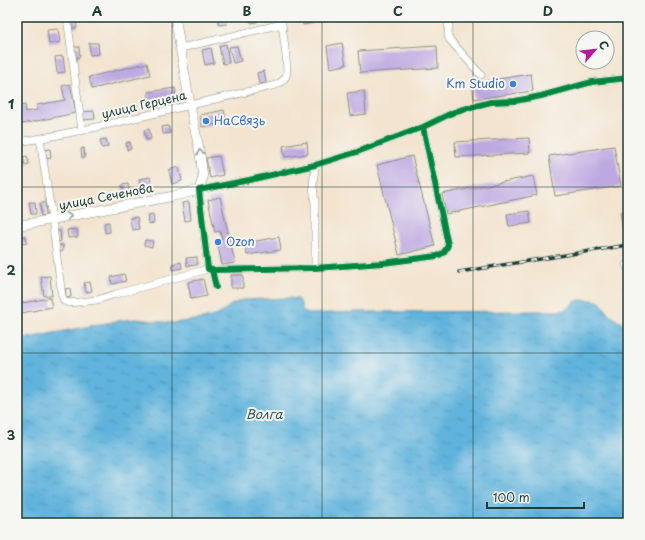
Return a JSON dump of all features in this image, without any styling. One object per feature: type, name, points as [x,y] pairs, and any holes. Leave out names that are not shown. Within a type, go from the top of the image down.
[{"type":"main road","points":[[175,17],[200,154],[203,177],[199,190]]},
{"type":"main road","name":"улица Сеченова","points":[[17,226],[199,190]]},
{"type":"street","points":[[67,17],[82,130]]},
{"type":"street","points":[[448,17],[448,36],[450,40],[481,75]]},
{"type":"street","points":[[181,48],[281,21]]},
{"type":"street","name":"улица Герцена","points":[[17,142],[40,139],[82,130],[276,85],[283,80],[287,72],[281,21]]},
{"type":"street","points":[[216,287],[210,269],[199,190],[315,165],[357,152],[423,127],[454,112],[491,102],[541,96],[592,82],[628,78]]},
{"type":"street","points":[[40,139],[62,296],[64,301],[69,303],[97,300],[210,269],[316,268],[383,263],[437,256],[445,252],[448,245],[423,127]]},
{"type":"street","points":[[315,165],[313,186],[315,204],[316,268]]},
{"type":"water","name":"Волга","points":[[298,299],[302,310],[309,314],[356,312],[556,311],[568,308],[576,301],[593,300],[600,302],[610,315],[628,325],[628,523],[17,523],[17,340],[117,321],[136,319],[173,323],[203,319],[218,315],[231,305],[242,300]]},
{"type":"building","points":[[90,17],[98,17],[98,21],[90,22]]},
{"type":"building","points":[[217,17],[226,17],[227,24],[219,25]]},
{"type":"building","points":[[250,17],[256,17],[257,22],[251,23]]},
{"type":"building","points":[[302,17],[336,17],[336,19],[303,25]]},
{"type":"building","points":[[76,18],[77,28],[71,28],[70,19]]},
{"type":"building","points":[[58,29],[60,42],[49,44],[47,30]]},
{"type":"building","points":[[89,43],[98,43],[99,54],[90,55]]},
{"type":"building","points":[[342,43],[346,65],[330,68],[327,46]]},
{"type":"building","points":[[226,44],[229,63],[223,64],[219,46]]},
{"type":"building","points":[[237,46],[241,61],[233,63],[229,47]]},
{"type":"building","points":[[437,46],[438,68],[360,73],[358,51]]},
{"type":"building","points":[[74,47],[79,47],[80,57],[75,58]]},
{"type":"building","points":[[211,48],[214,63],[205,65],[202,50]]},
{"type":"building","points":[[63,56],[65,72],[57,73],[55,57]]},
{"type":"building","points":[[147,63],[150,75],[92,89],[89,77]]},
{"type":"building","points":[[264,71],[266,83],[259,84],[257,73]]},
{"type":"building","points":[[531,74],[533,91],[474,99],[472,83]]},
{"type":"building","points":[[70,84],[76,113],[17,125],[17,107],[25,105],[26,112],[37,110],[37,105],[65,100],[62,86]]},
{"type":"building","points":[[175,88],[176,99],[149,102],[148,92]]},
{"type":"building","points":[[364,91],[366,114],[350,116],[347,93]]},
{"type":"building","points":[[224,110],[226,122],[202,127],[200,115]]},
{"type":"building","points":[[94,111],[95,119],[83,120],[82,112]]},
{"type":"building","points":[[168,126],[170,133],[163,134],[162,127]]},
{"type":"building","points":[[149,129],[151,139],[146,140],[144,130]]},
{"type":"building","points":[[529,138],[530,153],[456,157],[455,142]]},
{"type":"building","points":[[106,139],[108,147],[102,148],[100,140]]},
{"type":"building","points":[[130,142],[131,149],[127,150],[126,143]]},
{"type":"building","points":[[307,142],[308,154],[285,157],[283,146]]},
{"type":"building","points":[[614,146],[621,186],[555,196],[549,156]]},
{"type":"building","points":[[84,148],[85,158],[82,158],[81,149]]},
{"type":"building","points":[[50,149],[51,158],[46,159],[45,150]]},
{"type":"building","points":[[27,156],[29,164],[25,165],[23,157]]},
{"type":"building","points":[[219,156],[223,175],[210,178],[206,158]]},
{"type":"building","points":[[412,156],[435,246],[399,255],[377,165]]},
{"type":"building","points":[[179,167],[182,181],[172,184],[169,170]]},
{"type":"building","points":[[533,176],[537,195],[446,214],[442,194]]},
{"type":"building","points":[[150,177],[153,191],[143,193],[139,179]]},
{"type":"building","points":[[128,184],[129,196],[124,197],[122,185]]},
{"type":"building","points":[[220,197],[235,263],[222,265],[217,240],[222,239],[220,231],[215,232],[208,200]]},
{"type":"building","points":[[29,202],[35,202],[36,214],[31,214]]},
{"type":"building","points":[[189,202],[191,220],[185,221],[182,203]]},
{"type":"building","points":[[40,203],[45,203],[46,215],[41,216]]},
{"type":"building","points":[[17,206],[19,206],[21,216],[17,216]]},
{"type":"building","points":[[529,211],[531,223],[509,226],[507,214]]},
{"type":"building","points":[[628,211],[628,230],[623,231],[620,212]]},
{"type":"building","points":[[153,214],[154,223],[149,224],[148,215]]},
{"type":"building","points":[[137,217],[139,229],[132,230],[130,218]]},
{"type":"building","points":[[109,222],[110,232],[105,233],[104,223]]},
{"type":"building","points":[[77,229],[78,237],[68,238],[67,230]]},
{"type":"building","points":[[56,231],[60,231],[61,241],[58,242]]},
{"type":"building","points":[[26,236],[27,243],[17,245],[17,237]]},
{"type":"building","points":[[279,237],[281,250],[247,255],[245,243]]},
{"type":"building","points":[[145,240],[153,241],[152,247],[144,245]]},
{"type":"building","points":[[58,245],[63,245],[63,251],[59,252]]},
{"type":"building","points":[[197,257],[197,265],[187,266],[186,258]]},
{"type":"building","points":[[181,262],[182,268],[173,270],[172,264]]},
{"type":"building","points":[[124,274],[126,281],[112,284],[111,277]]},
{"type":"building","points":[[231,275],[243,275],[243,288],[231,288]]},
{"type":"building","points":[[50,276],[52,296],[44,296],[41,277]]},
{"type":"building","points":[[203,279],[207,296],[191,299],[188,282]]},
{"type":"building","points":[[90,282],[92,291],[86,292],[84,283]]},
{"type":"building","points":[[70,288],[71,297],[66,298],[65,289]]},
{"type":"building","points":[[50,298],[52,307],[17,314],[17,304]]},
{"type":"railway","points":[[459,272],[628,245]]},
{"type":"cycle path","points":[[216,287],[212,270],[208,269],[199,190],[315,165],[357,152],[423,127],[460,110],[491,102],[515,101],[541,96],[592,82],[628,78]]},
{"type":"cycle path","points":[[212,270],[315,268],[383,263],[437,256],[443,253],[448,245],[423,127]]},
{"type":"place","name":"Кm Studio","points":[[513,84]]},
{"type":"place","name":"НаСвязь","points":[[206,121]]},
{"type":"place","name":"Ozon","points":[[218,242]]}]
